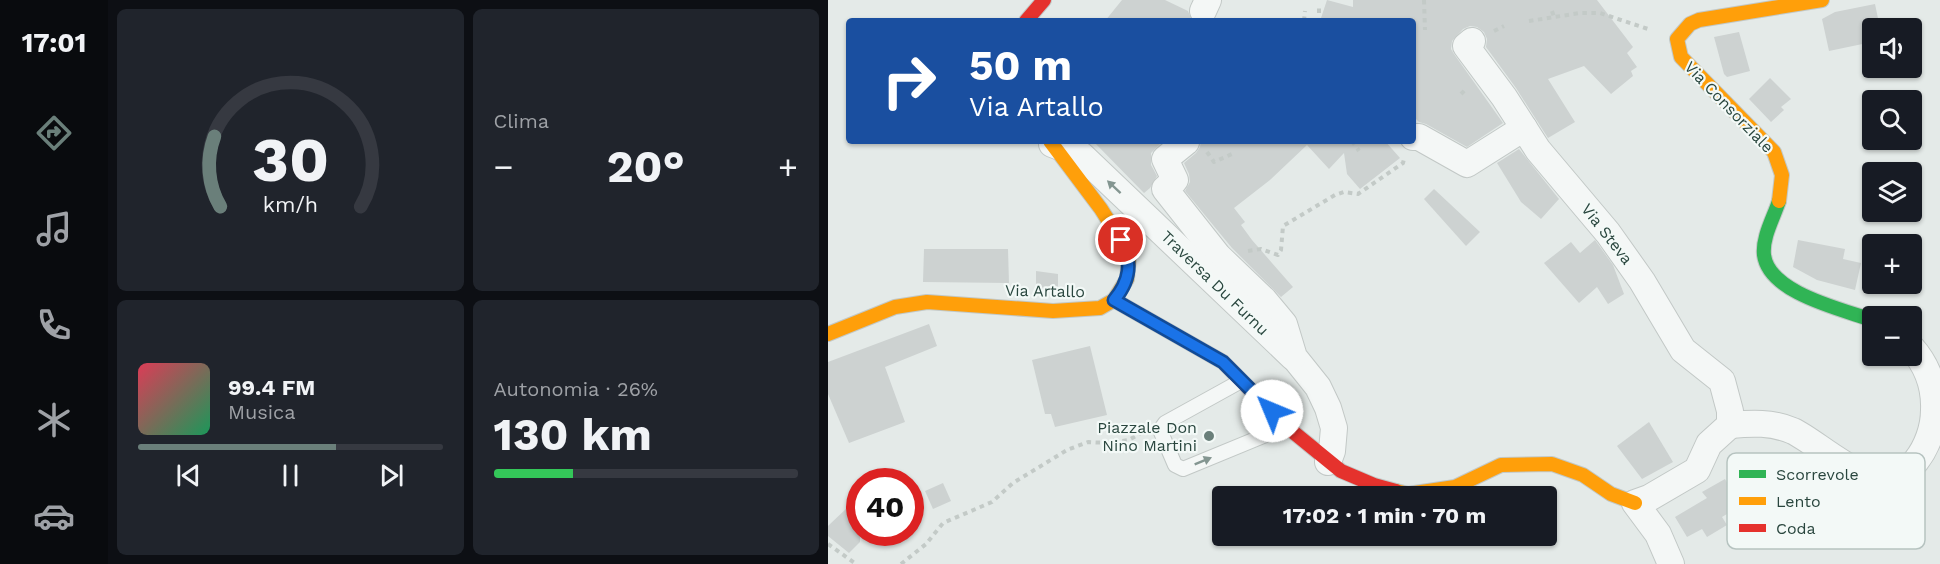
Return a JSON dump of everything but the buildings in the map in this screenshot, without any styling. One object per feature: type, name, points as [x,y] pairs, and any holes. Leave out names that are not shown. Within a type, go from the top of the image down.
[{"type":"street","points":[[1029,18],[1044,0]]},
{"type":"street","points":[[1677,39],[1690,24],[1699,20],[1822,0]]},
{"type":"street","name":"Via Consorziale","points":[[1677,39],[1682,57],[1774,152],[1779,161],[1783,180],[1764,240],[1765,263],[1772,274],[1793,290],[1862,316]]},
{"type":"street","name":"Via Steva","points":[[1477,40],[1538,150],[1608,233],[1642,281],[1683,350],[1722,381],[1730,411],[1730,425]]},
{"type":"street","points":[[1416,139],[1419,137],[1467,164],[1524,128]]},
{"type":"street","points":[[1052,144],[1101,209],[1125,247],[1129,258],[1127,279],[1114,300],[1223,362],[1287,427],[1341,471],[1408,494],[1455,487],[1501,465],[1552,465],[1583,475],[1611,495],[1635,503],[1658,534],[1671,564]]},
{"type":"street","name":"Traversa Du Furnu","points":[[1054,144],[1081,155],[1294,357],[1318,387],[1328,408],[1334,428],[1332,451],[1328,462]]},
{"type":"street","name":"Traversa Du Furnu","points":[[1184,144],[1165,159],[1175,180],[1165,189],[1227,264],[1264,300],[1284,324],[1294,357]]},
{"type":"street","name":"Via Artallo","points":[[828,334],[895,307],[927,302],[1053,311],[1100,308],[1114,300]]},
{"type":"street","points":[[1921,453],[1932,428],[1935,413],[1931,381],[1922,362]]},
{"type":"street","points":[[1635,503],[1649,498],[1697,470],[1709,444],[1730,425],[1762,422],[1793,431],[1825,453]]},
{"type":"lane","points":[[1241,381],[1165,423],[1160,430],[1175,465],[1183,470],[1287,427]]},
{"type":"path","points":[[1424,0],[1425,30]]},
{"type":"path","points":[[1304,18],[1305,11]]},
{"type":"path","points":[[1552,11],[1554,17]]},
{"type":"path","points":[[1529,21],[1580,13],[1600,14],[1677,39]]},
{"type":"path","points":[[1477,40],[1504,26]]},
{"type":"path","points":[[1461,94],[1466,89]]},
{"type":"path","points":[[1194,144],[1214,162],[1232,154]]},
{"type":"path","points":[[1354,144],[1359,151]]},
{"type":"path","points":[[1227,264],[1248,251],[1261,249],[1278,255],[1281,250],[1283,226],[1335,195],[1344,192],[1358,194],[1386,172],[1403,163],[1408,144]]},
{"type":"path","points":[[902,564],[926,544],[943,523],[992,502],[1013,483],[1066,450],[1088,442],[1108,443],[1129,440],[1142,432],[1160,430]]},
{"type":"path","points":[[828,544],[855,564]]},
{"type":"traffic: fast","points":[[1779,201],[1765,241],[1764,255],[1769,268],[1779,280],[1808,298],[1862,317]]},
{"type":"traffic: slow","points":[[1779,201],[1782,175],[1774,152],[1681,57],[1677,39],[1690,24],[1699,20],[1822,0]]},
{"type":"traffic: slow","points":[[828,334],[895,307],[927,302],[1053,311],[1100,308],[1114,300],[1127,279],[1129,258],[1125,247],[1101,209],[1052,144]]},
{"type":"traffic: slow","points":[[1457,486],[1501,465],[1552,464],[1583,475],[1611,494],[1635,503]]},
{"type":"traffic: jam","points":[[1029,18],[1044,0]]},
{"type":"traffic: jam","points":[[1114,300],[1223,362],[1287,427],[1341,471],[1378,486]]},
{"type":"place","name":"Piazzale Don Nino Martini","points":[[1209,436]]},
{"type":"route","points":[[1121,240],[1129,258],[1129,270],[1124,287],[1114,300],[1223,362],[1272,411]]}]
